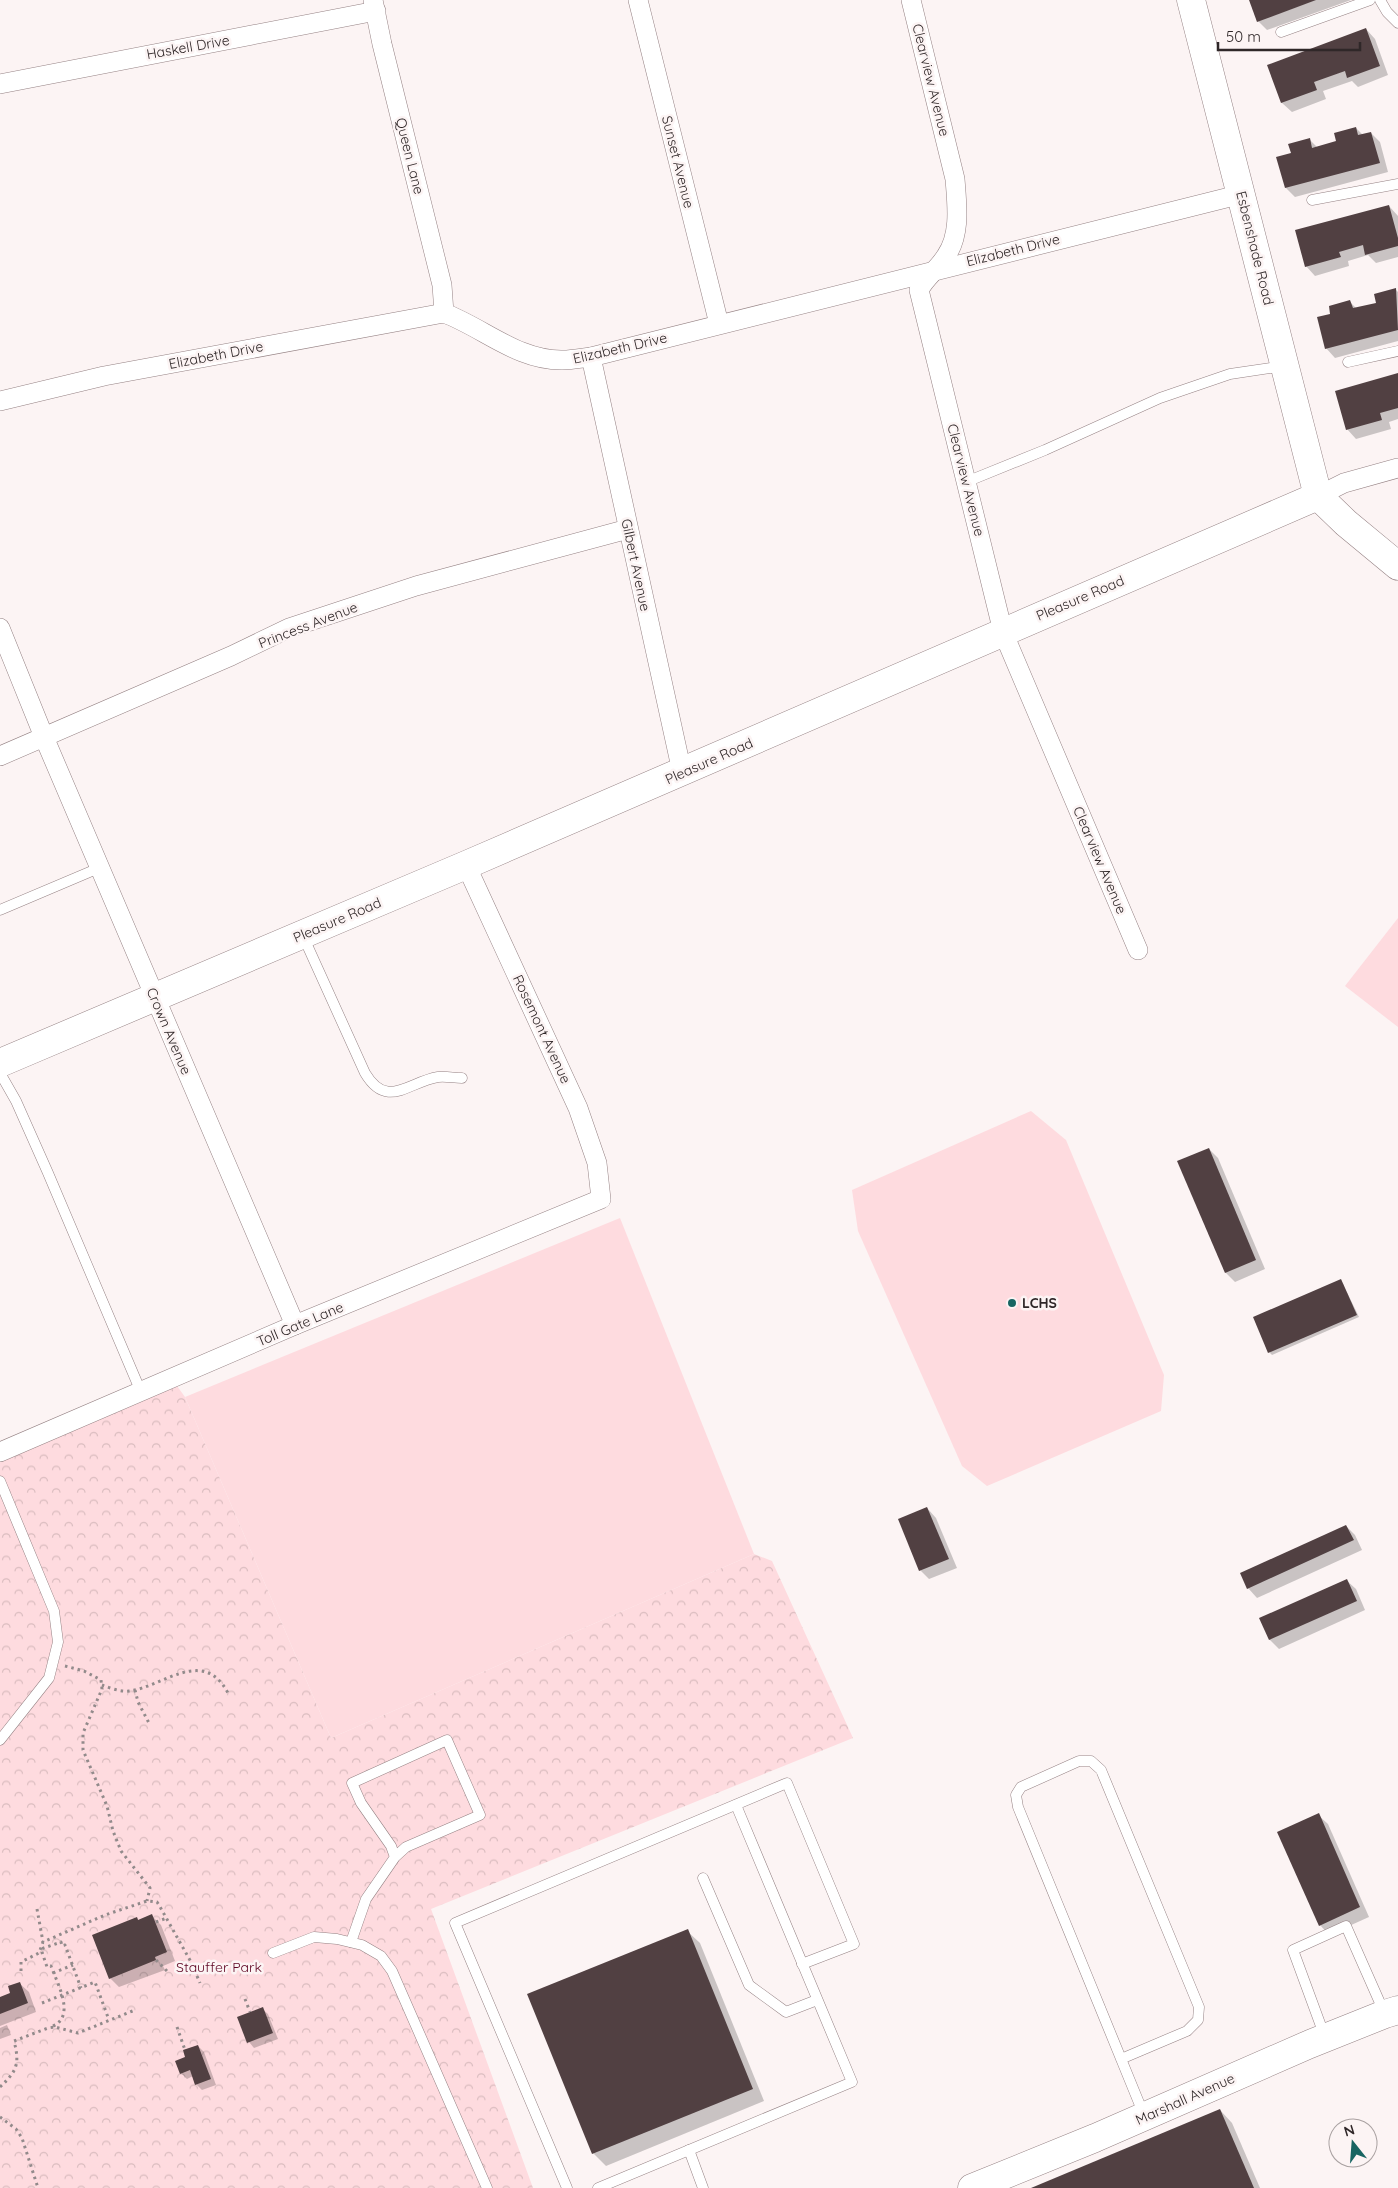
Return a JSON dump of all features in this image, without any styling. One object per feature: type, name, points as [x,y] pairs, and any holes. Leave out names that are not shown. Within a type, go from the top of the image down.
[{"type":"street","name":"Sunset Avenue","points":[[638,0],[718,324]]},
{"type":"street","name":"Clearview Avenue","points":[[911,0],[955,180],[957,202],[957,224],[954,239],[946,256],[925,279],[919,290],[1003,632],[1138,950]]},
{"type":"street","name":"Esbenshade Road","points":[[1191,0],[1318,496]]},
{"type":"street","name":"Haskell Drive","points":[[0,84],[375,6]]},
{"type":"street","name":"Queen Lane","points":[[375,6],[382,44],[442,285],[444,313]]},
{"type":"street","name":"Elizabeth Drive","points":[[0,401],[104,376],[444,313],[456,317],[515,350],[534,356],[562,360],[591,357],[1242,194]]},
{"type":"street","name":"Gilbert Avenue","points":[[591,357],[682,772]]},
{"type":"street","points":[[1398,468],[1344,483],[1318,496],[1346,523],[1398,566]]},
{"type":"street","name":"Pleasure Road","points":[[0,1063],[466,865],[1318,496]]},
{"type":"street","name":"Princess Avenue","points":[[0,756],[231,656],[289,628],[416,586],[628,529]]},
{"type":"street","name":"Crown Avenue","points":[[0,628],[44,737],[295,1325]]},
{"type":"street","name":"Rosemont Avenue","points":[[466,865],[578,1108],[597,1163],[601,1199]]},
{"type":"street","name":"Toll Gate Lane","points":[[0,1452],[295,1325],[601,1199]]},
{"type":"street","name":"Marshall Avenue","points":[[972,2188],[1325,2038],[1391,2012]]},
{"type":"lane","points":[[1280,32],[1370,0]]},
{"type":"lane","points":[[1380,0],[1386,12],[1398,22]]},
{"type":"lane","points":[[1312,200],[1398,184]]},
{"type":"lane","points":[[1348,362],[1398,351]]},
{"type":"lane","points":[[966,482],[1045,450],[1160,398],[1230,374],[1285,366]]},
{"type":"lane","points":[[0,910],[100,868]]},
{"type":"lane","points":[[302,935],[365,1073],[376,1088],[385,1091],[401,1092],[438,1077],[462,1078]]},
{"type":"lane","points":[[0,1073],[32,1137],[141,1392]]},
{"type":"lane","points":[[0,1480],[54,1611],[58,1642],[49,1678],[0,1740]]},
{"type":"lane","points":[[351,1942],[366,1899],[395,1857],[406,1847],[480,1815],[447,1740],[352,1783],[361,1803],[391,1846],[395,1857]]},
{"type":"lane","points":[[1121,2058],[1187,2031],[1198,2020],[1199,2007],[1101,1770],[1092,1761],[1079,1761],[1021,1787],[1016,1794],[1018,1807],[1121,2058],[1145,2116]]},
{"type":"lane","points":[[567,2188],[455,1923],[787,1783],[854,1944],[802,1964]]},
{"type":"lane","points":[[598,2188],[852,2082],[736,1805]]},
{"type":"lane","points":[[703,1878],[749,1985],[786,2012],[817,2000]]},
{"type":"lane","points":[[1325,2038],[1293,1950],[1346,1926],[1391,2012]]},
{"type":"lane","points":[[273,1953],[314,1937],[337,1939],[362,1945],[381,1956],[392,1971],[486,2188]]},
{"type":"lane","points":[[689,2150],[703,2188]]},
{"type":"path","points":[[53,1662],[99,1677],[102,1685],[83,1733],[82,1750],[107,1806],[113,1831],[122,1851],[150,1888],[147,1900]]},
{"type":"path","points":[[102,1685],[124,1691],[135,1690],[182,1672],[196,1670],[214,1676],[223,1684],[228,1692]]},
{"type":"path","points":[[135,1690],[138,1702],[150,1726]]},
{"type":"path","points":[[43,1942],[105,1915],[147,1900],[157,1902],[191,1962],[200,1984]]},
{"type":"path","points":[[0,2087],[18,2064],[14,2042],[60,2022],[64,2015],[65,2008],[51,1966],[48,1968],[41,1950],[43,1942],[37,1910]]},
{"type":"path","points":[[156,1922],[167,1918]]},
{"type":"path","points":[[21,1971],[21,1962],[41,1950],[61,1942],[62,1946],[65,1945],[80,1988]]},
{"type":"path","points":[[156,1960],[168,1972]]},
{"type":"path","points":[[53,1973],[72,1965]]},
{"type":"path","points":[[42,2003],[95,1982],[109,2020]]},
{"type":"path","points":[[245,1999],[250,2012]]},
{"type":"path","points":[[48,2028],[78,2033],[135,2010]]},
{"type":"path","points":[[176,2027],[185,2050]]},
{"type":"path","points":[[0,2116],[6,2123],[16,2129],[22,2138],[38,2188]]},
{"type":"green space","points":[[1398,918],[1398,1027],[1345,986]]},
{"type":"green space","name":"LCHS","points":[[1031,1111],[1066,1140],[1164,1375],[1161,1411],[987,1486],[962,1466],[858,1231],[852,1190]]},
{"type":"green space","points":[[620,1218],[754,1554],[331,1738],[185,1397]]},
{"type":"green space","name":"Stauffer Park","points":[[172,1379],[185,1397],[331,1738],[754,1554],[772,1561],[853,1738],[431,1909],[533,2188],[0,2188],[0,1452]]},
{"type":"building","points":[[1249,0],[1316,0],[1257,22]]},
{"type":"building","points":[[1366,28],[1380,66],[1347,78],[1345,71],[1314,82],[1317,90],[1281,103],[1267,65]]},
{"type":"building","points":[[1356,127],[1358,135],[1371,132],[1380,163],[1285,188],[1276,157],[1291,153],[1288,144],[1310,138],[1312,148],[1336,141],[1334,133]]},
{"type":"building","points":[[1389,205],[1398,238],[1398,246],[1365,255],[1363,245],[1339,252],[1341,257],[1305,267],[1295,230]]},
{"type":"building","points":[[1396,288],[1398,330],[1325,349],[1317,317],[1330,314],[1329,306],[1350,300],[1353,308],[1376,303],[1374,294]]},
{"type":"building","points":[[1398,373],[1398,408],[1380,413],[1382,420],[1346,430],[1335,391]]},
{"type":"building","points":[[1209,1148],[1256,1260],[1225,1273],[1177,1161]]},
{"type":"building","points":[[1341,1279],[1357,1315],[1268,1353],[1253,1317]]},
{"type":"building","points":[[927,1507],[949,1559],[919,1571],[898,1519]]},
{"type":"building","points":[[1346,1525],[1354,1540],[1247,1589],[1240,1573]]},
{"type":"building","points":[[1347,1579],[1357,1601],[1269,1640],[1259,1618]]},
{"type":"building","points":[[1319,1813],[1360,1907],[1319,1926],[1277,1832]]},
{"type":"building","points":[[152,1914],[167,1952],[155,1957],[156,1960],[109,1979],[92,1935],[137,1917],[138,1920]]},
{"type":"building","points":[[688,1929],[753,2089],[592,2154],[527,1994]]},
{"type":"building","points":[[20,1982],[28,2003],[0,2014],[0,1997],[10,1993],[8,1986]]},
{"type":"building","points":[[263,2007],[273,2033],[247,2043],[237,2017]]},
{"type":"building","points":[[198,2045],[211,2079],[195,2085],[190,2070],[180,2074],[175,2061],[185,2057],[183,2050]]},
{"type":"building","points":[[1220,2109],[1254,2188],[1031,2188]]},
{"type":"place","name":"LCHS","points":[[1012,1303]]}]
